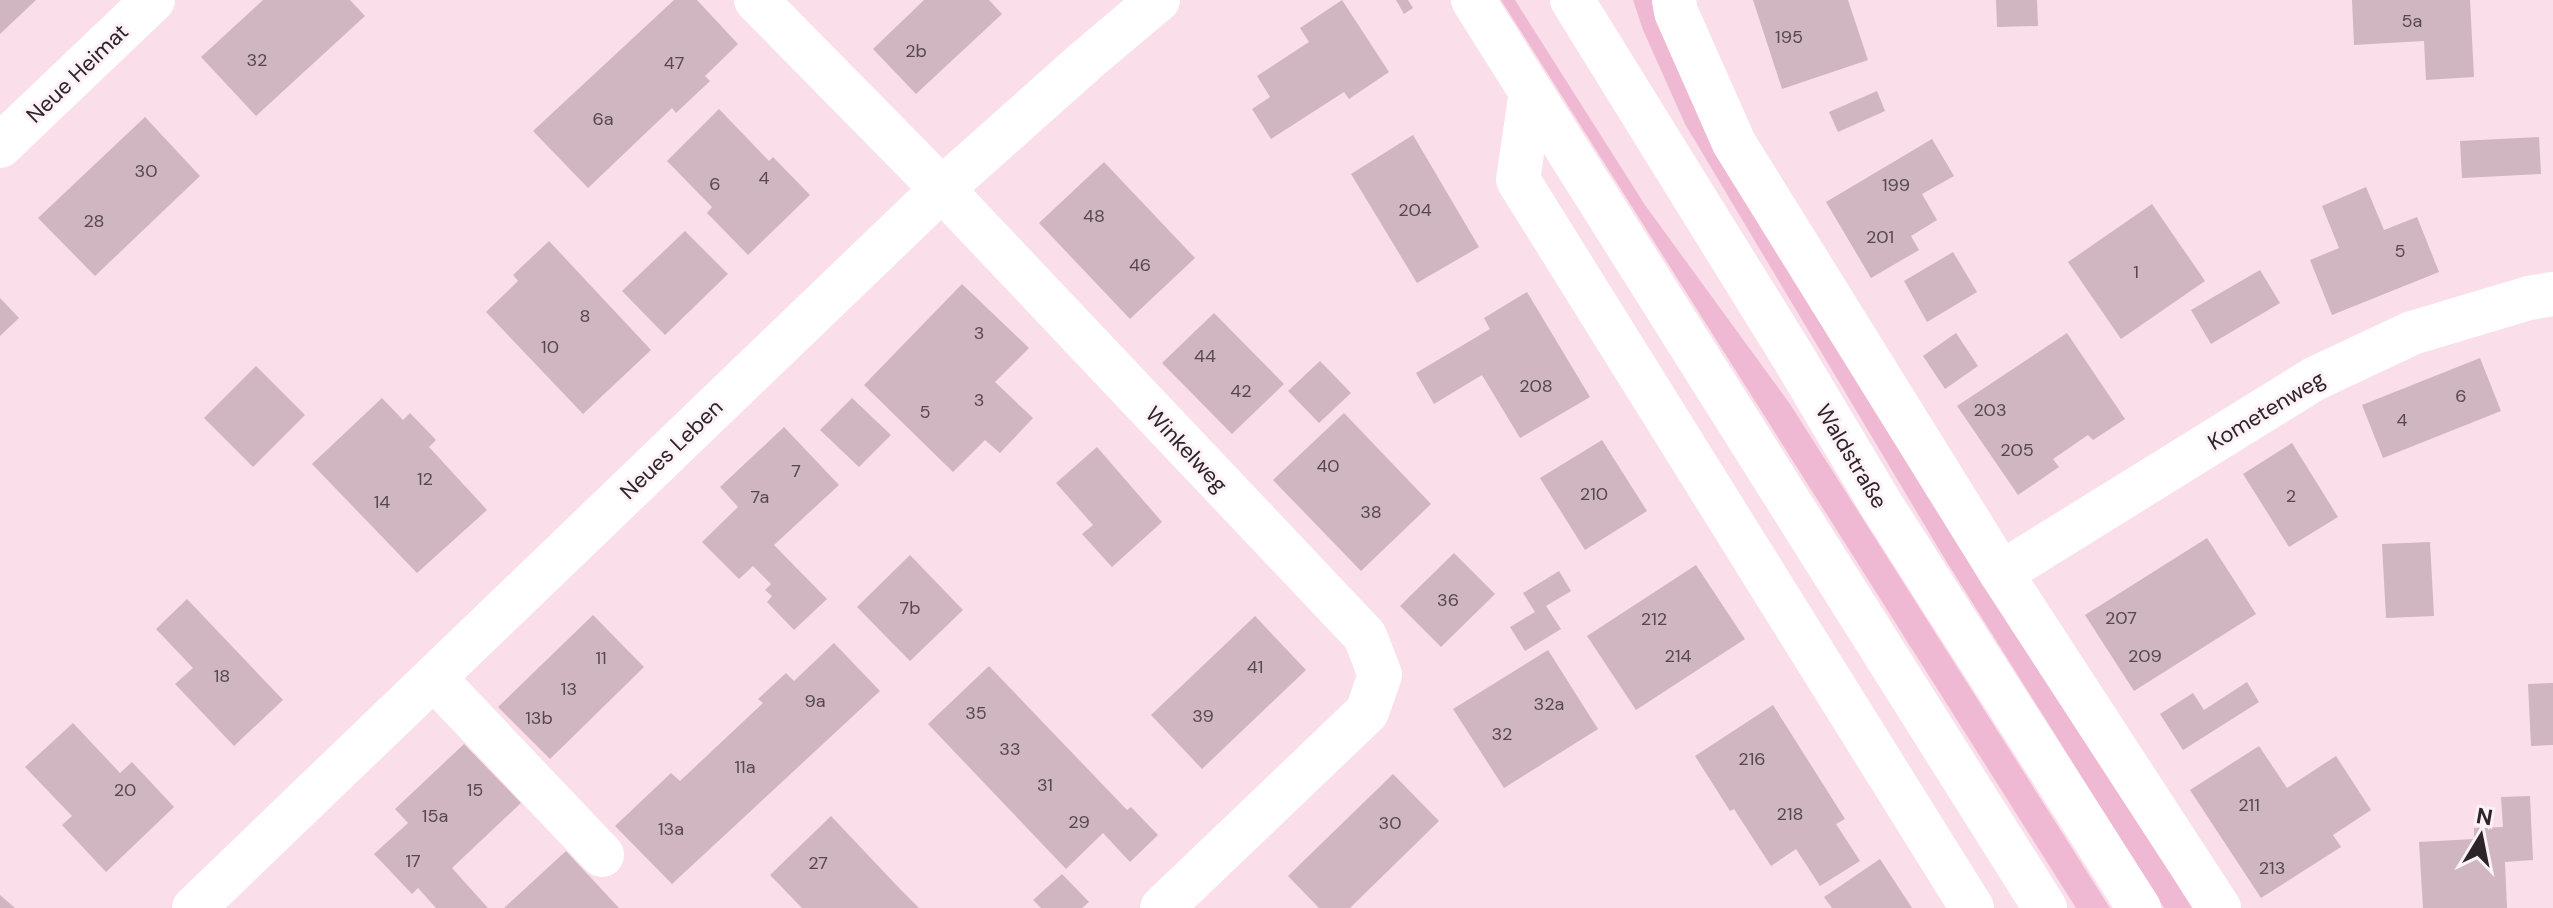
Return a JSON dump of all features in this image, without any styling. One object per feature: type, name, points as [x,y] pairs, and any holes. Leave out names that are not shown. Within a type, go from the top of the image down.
[{"type":"street","name":"Neue Heimat","points":[[0,146],[153,0]]},
{"type":"street","name":"Winkelweg","points":[[756,0],[942,189],[1365,636],[1380,675],[1367,712],[1162,908]]},
{"type":"street","name":"Neues Leben","points":[[194,908],[942,189],[1158,0]]},
{"type":"street","points":[[1473,0],[2045,908]]},
{"type":"street","name":"Waldstraße","points":[[1572,0],[1882,506],[2139,908]]},
{"type":"street","points":[[1674,0],[1676,12],[1734,143],[2001,573],[2219,908]]},
{"type":"street","points":[[1531,92],[1518,180],[1972,908]]},
{"type":"street","name":"Kometenweg","points":[[2001,573],[2314,379],[2412,333],[2529,298],[2553,294]]},
{"type":"street","points":[[434,678],[602,855]]},
{"type":"shaded area","points":[[1501,0],[1515,0],[1645,205],[1790,404],[2110,908],[2076,908]]},
{"type":"shaded area","points":[[1633,0],[1657,0],[1702,121],[2192,908],[2164,908],[1943,556],[1685,124]]},
{"type":"building","points":[[0,0],[36,0],[0,34]]},
{"type":"building","points":[[263,0],[350,0],[365,16],[256,116],[201,57]]},
{"type":"building","points":[[674,0],[697,0],[738,44],[705,76],[710,81],[676,113],[672,108],[588,188],[533,131]]},
{"type":"building","points":[[924,0],[989,0],[1002,14],[916,94],[873,49]]},
{"type":"building","points":[[1342,0],[1389,72],[1349,99],[1344,92],[1271,139],[1252,109],[1270,97],[1257,76],[1309,42],[1300,28]]},
{"type":"building","points":[[1396,0],[1408,0],[1413,8],[1404,14]]},
{"type":"building","points":[[1753,0],[1848,0],[1868,60],[1782,89]]},
{"type":"building","points":[[1996,0],[2037,0],[2038,26],[1997,27]]},
{"type":"building","points":[[2352,0],[2470,0],[2474,77],[2426,80],[2424,41],[2354,45]]},
{"type":"building","points":[[1877,91],[1885,111],[1838,132],[1829,112]]},
{"type":"building","points":[[719,109],[769,161],[773,157],[810,195],[748,255],[707,213],[712,207],[667,161]]},
{"type":"building","points":[[145,117],[200,176],[95,276],[38,218]]},
{"type":"building","points":[[1413,135],[1479,247],[1417,283],[1351,174]]},
{"type":"building","points":[[2539,137],[2541,174],[2462,178],[2460,141]]},
{"type":"building","points":[[1932,139],[1954,176],[1922,194],[1937,220],[1911,236],[1919,250],[1871,278],[1826,202]]},
{"type":"building","points":[[1104,162],[1195,258],[1130,319],[1039,223]]},
{"type":"building","points":[[2366,187],[2384,230],[2417,217],[2439,272],[2332,315],[2310,260],[2339,248],[2322,206]]},
{"type":"building","points":[[2152,204],[2205,281],[2121,339],[2068,262]]},
{"type":"building","points":[[685,231],[728,274],[665,335],[622,291]]},
{"type":"building","points":[[549,241],[651,350],[583,414],[486,312],[518,281],[513,275]]},
{"type":"building","points":[[1953,252],[1977,292],[1927,322],[1904,281]]},
{"type":"building","points":[[2260,270],[2280,303],[2211,344],[2191,310]]},
{"type":"building","points":[[962,284],[1029,348],[995,382],[1033,418],[1000,453],[985,440],[953,472],[864,385]]},
{"type":"building","points":[[1527,292],[1590,397],[1520,438],[1482,375],[1434,404],[1416,373],[1490,329],[1484,318]]},
{"type":"building","points":[[0,298],[19,318],[0,336]]},
{"type":"building","points":[[1214,313],[1284,384],[1232,434],[1162,363]]},
{"type":"building","points":[[1956,333],[1978,366],[1945,389],[1923,356]]},
{"type":"building","points":[[2067,333],[2125,419],[2093,440],[2088,435],[2053,459],[2059,467],[2018,495],[1957,406]]},
{"type":"building","points":[[2480,358],[2501,411],[2383,458],[2362,405]]},
{"type":"building","points":[[1320,361],[1351,393],[1319,423],[1288,391]]},
{"type":"building","points":[[256,366],[305,415],[253,467],[204,418]]},
{"type":"building","points":[[382,398],[403,420],[410,413],[436,440],[429,447],[487,510],[417,573],[312,464]]},
{"type":"building","points":[[852,398],[891,435],[859,467],[820,430]]},
{"type":"building","points":[[1344,413],[1431,504],[1361,571],[1273,480]]},
{"type":"building","points":[[784,427],[839,485],[774,545],[827,599],[794,630],[767,602],[772,596],[765,590],[771,584],[753,566],[739,579],[702,542],[738,507],[720,487]]},
{"type":"building","points":[[1602,440],[1647,511],[1585,550],[1540,478]]},
{"type":"building","points":[[2292,443],[2338,517],[2289,547],[2243,474]]},
{"type":"building","points":[[1097,447],[1162,522],[1112,567],[1082,534],[1093,525],[1056,483]]},
{"type":"building","points":[[2207,538],[2256,614],[2134,691],[2085,615]]},
{"type":"building","points":[[2430,542],[2434,616],[2386,618],[2382,544]]},
{"type":"building","points":[[1454,553],[1495,594],[1441,647],[1400,606]]},
{"type":"building","points":[[910,555],[963,610],[910,661],[857,607]]},
{"type":"building","points":[[1696,565],[1745,639],[1636,710],[1587,636]]},
{"type":"building","points":[[1559,571],[1571,591],[1546,606],[1561,629],[1525,651],[1510,627],[1535,612],[1523,593]]},
{"type":"building","points":[[187,599],[283,700],[234,746],[175,684],[193,668],[156,629]]},
{"type":"building","points":[[593,615],[644,667],[550,759],[498,707]]},
{"type":"building","points":[[1255,616],[1306,670],[1202,769],[1151,715]]},
{"type":"building","points":[[834,643],[880,691],[672,884],[615,826],[671,773],[680,781],[763,703],[758,699],[786,673],[794,681]]},
{"type":"building","points":[[1548,650],[1598,729],[1504,788],[1453,709]]},
{"type":"building","points":[[989,666],[1127,810],[1131,807],[1158,835],[1130,862],[1103,833],[1066,869],[928,724]]},
{"type":"building","points":[[2247,682],[2259,702],[2183,750],[2160,714],[2193,693],[2204,710]]},
{"type":"building","points":[[2553,683],[2553,745],[2531,746],[2528,684]]},
{"type":"building","points":[[1773,705],[1845,819],[1836,824],[1860,861],[1820,886],[1796,849],[1771,866],[1734,809],[1730,811],[1695,756]]},
{"type":"building","points":[[73,723],[120,773],[132,762],[174,807],[106,872],[62,825],[72,816],[25,767]]},
{"type":"building","points":[[464,744],[521,803],[452,868],[488,908],[436,908],[418,888],[412,894],[374,854],[408,823],[395,809]]},
{"type":"building","points":[[2259,746],[2287,788],[2336,756],[2371,810],[2333,835],[2341,847],[2261,898],[2190,790]]},
{"type":"building","points":[[1393,774],[1439,821],[1350,908],[1319,908],[1288,876]]},
{"type":"building","points":[[2530,796],[2533,860],[2505,862],[2507,908],[2423,908],[2419,842],[2474,839],[2474,828],[2503,827],[2501,797]]},
{"type":"building","points":[[831,816],[919,908],[802,908],[770,875]]},
{"type":"building","points":[[566,851],[619,908],[504,908]]},
{"type":"building","points":[[1880,859],[1912,908],[1832,908],[1824,897]]},
{"type":"building","points":[[1062,874],[1089,902],[1082,908],[1041,908],[1033,900]]},
{"type":"building","points":[[0,895],[15,908],[0,908]]}]
